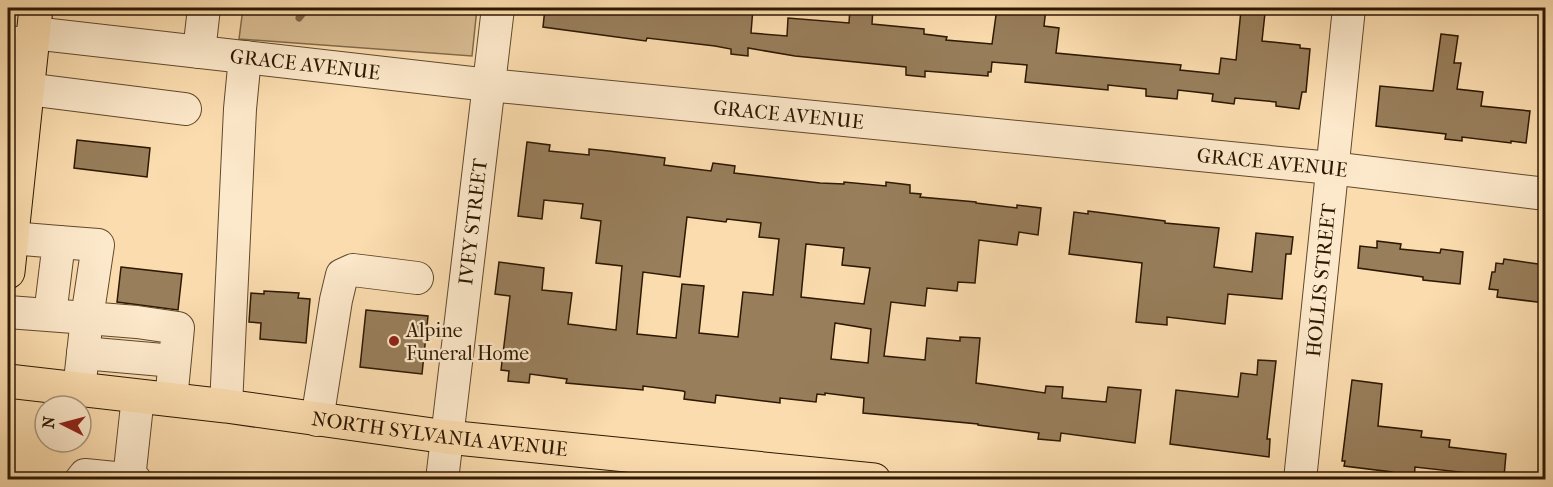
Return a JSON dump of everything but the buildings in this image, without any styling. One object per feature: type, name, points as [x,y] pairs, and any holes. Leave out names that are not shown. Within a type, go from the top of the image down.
[{"type":"main road","points":[[8,272],[10,227],[27,89],[27,32]]},
{"type":"main road","name":"NORTH SYLVANIA AVENUE","points":[[8,381],[226,406],[447,437],[874,480]]},
{"type":"street","points":[[200,52],[204,8]]},
{"type":"street","name":"IVEY STREET","points":[[442,480],[498,8]]},
{"type":"street","name":"HOLLIS STREET","points":[[1300,480],[1348,8]]},
{"type":"street","name":"GRACE AVENUE","points":[[27,32],[489,85],[1331,168],[1545,194]]},
{"type":"street","points":[[226,406],[240,109],[245,57]]},
{"type":"street","points":[[27,89],[185,109]]},
{"type":"street","points":[[10,227],[59,242],[98,245],[79,390]]},
{"type":"street","points":[[51,315],[59,242]]},
{"type":"street","points":[[317,420],[342,274],[353,270],[417,278]]},
{"type":"street","points":[[8,312],[87,318],[128,340]]},
{"type":"street","points":[[83,353],[177,328],[171,400]]},
{"type":"street","points":[[129,479],[138,396]]},
{"type":"street","points":[[81,480],[84,475],[135,480]]},
{"type":"shaded area","points":[[243,8],[477,8],[472,56],[239,39]]},
{"type":"waterway","points":[[299,18],[307,8]]},
{"type":"place","name":"Alpine Funeral Home","points":[[394,341]]}]
